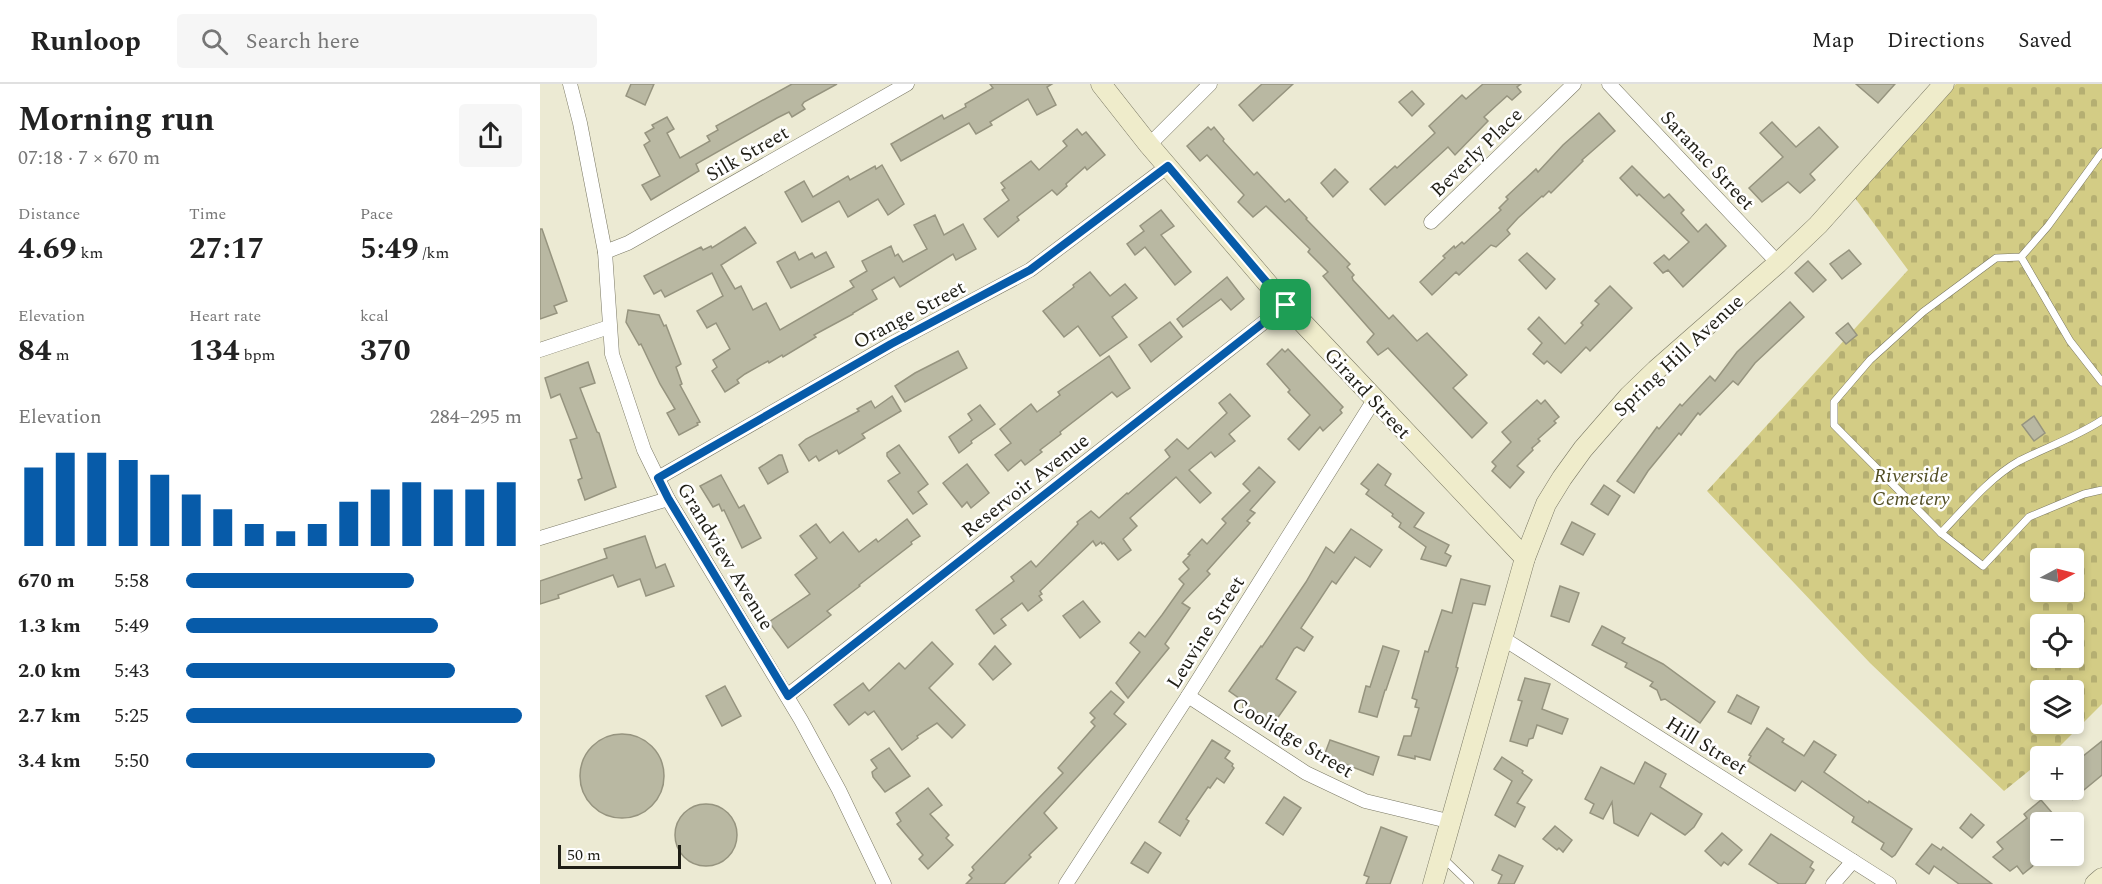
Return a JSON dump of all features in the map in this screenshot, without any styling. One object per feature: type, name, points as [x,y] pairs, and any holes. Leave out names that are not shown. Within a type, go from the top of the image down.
[{"type":"street","name":"Grandview Avenue","points":[[570,84],[580,123],[605,252],[612,354],[644,450],[668,498],[788,696],[839,790],[884,884]]},
{"type":"street","name":"Silk Street","points":[[605,252],[628,243],[908,84]]},
{"type":"street","name":"Girard Street","points":[[1101,84],[1149,145],[1286,305],[1526,558]]},
{"type":"street","points":[[1149,145],[1210,84]]},
{"type":"street","name":"Beverly Place","points":[[1431,222],[1574,84]]},
{"type":"street","name":"Saranac Street","points":[[1609,84],[1778,263]]},
{"type":"street","name":"Spring Hill Avenue","points":[[1433,884],[1526,558],[1546,504],[1562,478],[1583,449],[1629,396],[1778,263],[1826,216],[1944,84]]},
{"type":"street","name":"Orange Street","points":[[658,478],[891,344],[1030,270],[1168,166]]},
{"type":"street","name":"Reservoir Avenue","points":[[788,696],[1286,305]]},
{"type":"street","points":[[540,350],[609,327]]},
{"type":"street","name":"Leuvine Street","points":[[1066,884],[1188,696],[1374,399]]},
{"type":"street","points":[[540,538],[668,498]]},
{"type":"street","name":"Hill Street","points":[[1504,639],[1889,884]]},
{"type":"street","name":"Coolidge Street","points":[[1188,696],[1306,772],[1365,801],[1452,822]]},
{"type":"street","points":[[1833,884],[1853,861]]},
{"type":"street","points":[[2095,884],[2102,878]]},
{"type":"lane","points":[[2102,152],[2048,226],[2021,257],[1996,258],[1923,312],[1870,360],[1834,402],[1834,425],[1941,533],[1983,566],[2029,517],[2084,494],[2102,490]]},
{"type":"lane","points":[[2021,257],[2070,341],[2102,382]]},
{"type":"lane","points":[[1941,533],[1987,486],[2018,462],[2083,432],[2102,420]]},
{"type":"lane","points":[[1442,856],[1470,884]]},
{"type":"green space","name":"Riverside Cemetery","points":[[1956,84],[2102,84],[2102,704],[2084,722],[2084,680],[2030,680],[2030,734],[2072,734],[2060,746],[2030,746],[2030,770],[2004,791],[1870,663],[1707,491],[1908,270],[1855,198]]},
{"type":"building","points":[[631,84],[654,84],[645,105],[626,96]]},
{"type":"building","points":[[792,84],[837,84],[804,102],[802,105],[805,109],[792,117],[789,112],[696,164],[699,171],[651,200],[642,185],[660,176],[644,145],[650,141],[645,133],[654,128],[652,125],[667,117],[674,129],[667,133],[680,158],[710,141],[707,136],[718,130],[716,126]]},
{"type":"building","points":[[990,84],[1052,84],[1047,87],[1056,105],[1037,115],[1028,99],[990,122],[992,125],[976,134],[969,123],[901,161],[891,144],[942,115],[944,119],[966,107],[965,104],[993,88]]},
{"type":"building","points":[[1262,84],[1293,84],[1253,121],[1239,105]]},
{"type":"building","points":[[1483,84],[1521,84],[1517,87],[1521,92],[1512,100],[1507,96],[1484,117],[1488,121],[1455,155],[1448,147],[1385,205],[1370,189],[1435,133],[1429,126],[1462,95],[1466,99]]},
{"type":"building","points":[[1856,84],[1895,84],[1878,103]]},
{"type":"building","points":[[1412,91],[1424,104],[1412,116],[1399,102]]},
{"type":"building","points":[[1599,113],[1615,131],[1582,160],[1551,193],[1549,191],[1542,196],[1518,218],[1507,230],[1510,234],[1496,247],[1491,245],[1459,275],[1456,272],[1432,295],[1420,282],[1445,258],[1443,256],[1454,246],[1455,248],[1462,242],[1464,244],[1501,210],[1499,208],[1508,199],[1506,197],[1536,169],[1538,172],[1563,145]]},
{"type":"building","points":[[1772,122],[1796,147],[1819,127],[1838,147],[1810,174],[1815,180],[1800,193],[1788,182],[1762,202],[1749,188],[1783,157],[1760,133]]},
{"type":"building","points":[[1208,127],[1211,130],[1214,127],[1224,139],[1223,141],[1254,175],[1257,172],[1285,202],[1289,199],[1307,218],[1350,264],[1347,267],[1354,275],[1353,280],[1389,319],[1393,315],[1417,341],[1427,333],[1467,375],[1453,388],[1487,423],[1472,438],[1388,348],[1378,355],[1367,342],[1374,334],[1323,276],[1328,272],[1308,252],[1310,249],[1266,206],[1253,217],[1238,202],[1244,195],[1207,155],[1200,161],[1187,146]]},
{"type":"building","points":[[1077,129],[1082,135],[1086,132],[1105,155],[1087,170],[1085,167],[1057,195],[1052,190],[1017,217],[1019,220],[998,237],[984,219],[1009,200],[1002,190],[1005,188],[1001,183],[1031,161],[1039,170],[1067,146],[1063,141]]},
{"type":"building","points":[[882,165],[904,204],[888,215],[878,199],[848,217],[839,201],[802,222],[785,192],[804,181],[813,197],[848,176],[850,180],[875,166],[876,169]]},
{"type":"building","points":[[1632,166],[1664,198],[1669,194],[1684,210],[1681,213],[1698,232],[1706,224],[1726,246],[1683,287],[1668,270],[1663,273],[1654,263],[1664,255],[1669,260],[1689,242],[1620,178]]},
{"type":"building","points":[[1335,169],[1348,182],[1333,197],[1321,183]]},
{"type":"building","points":[[1161,210],[1174,226],[1161,235],[1191,272],[1175,285],[1145,247],[1135,255],[1127,244],[1144,231],[1140,226]]},
{"type":"building","points":[[935,215],[944,235],[963,224],[976,249],[956,260],[953,254],[900,287],[894,277],[872,290],[877,299],[814,335],[816,337],[783,357],[782,355],[769,363],[768,361],[745,374],[737,380],[739,383],[725,392],[712,371],[717,367],[713,360],[730,349],[716,323],[707,328],[697,311],[723,296],[712,273],[665,297],[661,290],[654,294],[644,276],[701,247],[703,250],[711,246],[712,248],[745,227],[756,243],[721,265],[735,289],[741,286],[753,310],[766,303],[780,330],[854,287],[850,281],[867,271],[862,261],[891,246],[895,256],[898,254],[903,262],[927,249],[914,225]]},
{"type":"building","points":[[540,229],[542,229],[567,301],[554,306],[557,313],[540,319]]},
{"type":"building","points":[[1849,250],[1861,264],[1842,279],[1830,264]]},
{"type":"building","points":[[795,252],[799,260],[812,253],[815,258],[826,252],[834,267],[791,288],[777,262]]},
{"type":"building","points":[[1527,253],[1555,279],[1546,289],[1519,260]]},
{"type":"building","points":[[1808,261],[1826,280],[1813,292],[1795,273]]},
{"type":"building","points":[[1090,272],[1110,296],[1125,284],[1137,298],[1112,317],[1127,337],[1100,356],[1078,326],[1064,337],[1043,311]]},
{"type":"building","points":[[1227,277],[1244,299],[1231,310],[1221,299],[1183,327],[1177,319]]},
{"type":"building","points":[[1610,286],[1632,308],[1590,351],[1586,347],[1561,373],[1547,361],[1544,364],[1533,354],[1542,343],[1528,329],[1539,317],[1565,344],[1599,304],[1595,301]]},
{"type":"building","points":[[1790,302],[1804,317],[1755,363],[1738,385],[1733,381],[1700,415],[1698,413],[1648,471],[1634,493],[1617,481],[1657,427],[1659,429],[1680,404],[1682,406],[1710,376],[1715,381],[1737,352]]},
{"type":"building","points":[[628,310],[659,315],[664,326],[666,325],[681,364],[676,367],[682,384],[680,385],[700,422],[679,435],[667,413],[675,409],[641,344],[639,345],[626,322]]},
{"type":"building","points":[[1170,322],[1182,337],[1151,362],[1139,345]]},
{"type":"building","points":[[1848,323],[1857,335],[1846,344],[1836,333]]},
{"type":"building","points":[[1282,349],[1285,352],[1288,349],[1343,407],[1340,410],[1342,413],[1323,431],[1320,427],[1299,450],[1288,439],[1310,415],[1288,392],[1290,390],[1267,364]]},
{"type":"building","points":[[958,351],[967,368],[905,402],[895,386]]},
{"type":"building","points":[[1109,356],[1130,388],[1117,397],[1112,392],[1060,432],[1061,434],[1040,450],[1042,452],[1025,465],[1021,460],[1008,471],[995,455],[1011,443],[1000,429],[1031,404],[1037,412],[1060,395],[1058,392]]},
{"type":"building","points":[[588,362],[595,383],[580,388],[599,433],[616,487],[585,500],[578,480],[582,478],[570,440],[577,438],[560,394],[551,398],[545,378]]},
{"type":"building","points":[[1230,394],[1250,416],[1229,434],[1235,441],[1215,457],[1211,452],[1189,470],[1211,493],[1200,503],[1176,477],[1130,518],[1137,526],[1123,539],[1131,550],[1118,560],[1104,543],[1101,542],[1096,546],[1093,541],[1040,591],[1042,594],[1039,596],[1042,600],[1028,611],[1022,603],[1001,619],[1006,625],[994,634],[976,610],[1014,581],[1011,577],[1031,561],[1036,567],[1078,524],[1077,522],[1091,511],[1099,518],[1128,494],[1170,457],[1165,450],[1177,439],[1188,449],[1227,413],[1219,403]]},
{"type":"building","points":[[892,396],[901,411],[862,434],[865,438],[839,454],[837,450],[819,461],[816,456],[809,461],[799,445],[806,439],[859,411],[857,409],[871,401],[875,408]]},
{"type":"building","points":[[1537,400],[1541,404],[1545,400],[1559,417],[1517,466],[1524,472],[1510,488],[1492,471],[1496,466],[1492,462],[1511,442],[1502,432]]},
{"type":"building","points":[[980,405],[995,424],[971,441],[972,443],[959,453],[949,437],[972,420],[968,414]]},
{"type":"building","points":[[2034,416],[2045,433],[2034,441],[2022,425]]},
{"type":"building","points":[[899,445],[928,484],[918,492],[927,504],[913,514],[888,481],[900,473],[887,453]]},
{"type":"building","points":[[782,455],[788,472],[768,484],[759,468]]},
{"type":"building","points":[[967,464],[989,493],[971,508],[967,502],[962,507],[943,483]]},
{"type":"building","points":[[1378,464],[1391,474],[1385,485],[1424,513],[1414,527],[1449,545],[1445,553],[1451,556],[1446,566],[1421,559],[1426,547],[1399,527],[1401,523],[1392,516],[1393,514],[1366,494],[1369,490],[1361,484]]},
{"type":"building","points":[[1259,467],[1275,482],[1250,510],[1255,513],[1247,521],[1250,523],[1207,571],[1210,574],[1182,603],[1190,608],[1165,644],[1169,648],[1128,698],[1116,683],[1140,652],[1130,643],[1139,632],[1145,637],[1162,615],[1184,584],[1179,579],[1189,569],[1183,562],[1190,555],[1188,554],[1202,539],[1207,544],[1226,523],[1222,519],[1250,491],[1243,484]]},
{"type":"building","points":[[721,475],[739,508],[744,505],[761,538],[742,548],[724,510],[722,511],[719,504],[713,507],[700,486]]},
{"type":"building","points":[[1604,485],[1620,496],[1608,515],[1591,504]]},
{"type":"building","points":[[907,519],[920,536],[827,611],[831,615],[788,648],[769,622],[810,594],[795,575],[817,558],[800,536],[816,524],[830,543],[843,532],[859,552],[876,539],[878,542]]},
{"type":"building","points":[[1572,522],[1595,534],[1583,555],[1561,544]]},
{"type":"building","points":[[1351,529],[1382,550],[1370,567],[1355,557],[1336,584],[1332,581],[1301,628],[1313,637],[1304,651],[1297,647],[1294,649],[1276,679],[1296,692],[1274,723],[1249,707],[1243,708],[1243,701],[1229,691],[1306,582],[1326,547],[1334,553]]},
{"type":"building","points":[[645,536],[656,568],[665,564],[674,586],[646,596],[640,579],[618,587],[613,575],[540,604],[540,581],[607,558],[604,549]]},
{"type":"building","points":[[1461,579],[1490,586],[1485,605],[1473,603],[1456,667],[1458,668],[1430,760],[1398,755],[1404,736],[1411,736],[1419,708],[1415,707],[1417,700],[1412,698],[1425,651],[1428,652],[1442,610],[1452,613]]},
{"type":"building","points":[[1560,586],[1579,593],[1569,622],[1551,616]]},
{"type":"building","points":[[1083,601],[1100,622],[1080,638],[1063,616]]},
{"type":"building","points":[[1602,626],[1625,638],[1622,643],[1663,664],[1715,702],[1700,723],[1665,699],[1661,700],[1657,690],[1650,686],[1653,682],[1625,667],[1627,663],[1592,645]]},
{"type":"building","points":[[932,642],[953,664],[929,688],[965,725],[952,738],[937,723],[917,736],[918,738],[902,750],[874,711],[868,715],[865,712],[849,725],[834,705],[863,683],[869,691],[899,663],[905,669]]},
{"type":"building","points":[[995,646],[1011,664],[993,680],[979,664]]},
{"type":"building","points":[[1383,646],[1399,651],[1377,717],[1359,712],[1366,686],[1370,687]]},
{"type":"building","points":[[1525,678],[1550,684],[1542,709],[1568,719],[1562,734],[1537,725],[1533,738],[1529,739],[1527,746],[1510,741],[1522,701],[1518,700]]},
{"type":"building","points":[[725,686],[741,716],[722,726],[706,696]]},
{"type":"building","points":[[1111,691],[1124,702],[1114,714],[1126,724],[1044,813],[1057,828],[1004,884],[966,884],[972,878],[969,875],[974,870],[972,867],[1063,773],[1058,768],[1095,726],[1091,722],[1095,718],[1090,713]]},
{"type":"building","points":[[1737,695],[1759,707],[1751,724],[1728,712]]},
{"type":"building","points":[[1767,728],[1784,739],[1782,742],[1804,756],[1814,741],[1836,755],[1824,772],[1868,803],[1869,801],[1912,829],[1895,855],[1892,857],[1881,849],[1884,843],[1852,822],[1854,817],[1802,781],[1795,791],[1748,761],[1751,756],[1749,755]]},
{"type":"building","points":[[622,734],[638,737],[652,746],[661,760],[664,776],[661,792],[652,806],[638,815],[622,818],[606,815],[592,806],[583,792],[580,776],[583,760],[592,746],[606,737]]},
{"type":"building","points":[[1212,740],[1230,751],[1225,758],[1233,764],[1234,768],[1224,783],[1217,778],[1210,788],[1208,787],[1186,819],[1189,821],[1180,836],[1159,822]]},
{"type":"building","points":[[1330,740],[1379,757],[1373,775],[1324,756]]},
{"type":"building","points":[[2102,741],[2102,775],[2084,790],[2084,755]]},
{"type":"building","points":[[889,748],[910,776],[885,792],[873,777],[872,772],[877,768],[871,760]]},
{"type":"building","points":[[1502,757],[1532,780],[1517,803],[1525,807],[1515,827],[1495,815],[1512,781],[1494,769]]},
{"type":"building","points":[[1645,762],[1666,774],[1660,787],[1702,814],[1694,827],[1685,835],[1651,813],[1638,836],[1614,823],[1612,802],[1603,819],[1590,813],[1594,804],[1585,799],[1601,767],[1634,784]]},
{"type":"building","points":[[928,788],[942,805],[930,814],[949,835],[946,838],[953,845],[928,869],[919,859],[923,855],[897,824],[901,821],[896,813]]},
{"type":"building","points":[[1284,797],[1301,808],[1283,835],[1266,823]]},
{"type":"building","points":[[2041,800],[2051,812],[2030,812],[2030,866],[2033,866],[2023,874],[2017,866],[2010,871],[1993,857],[2003,849],[1997,842],[2027,818],[2024,814]]},
{"type":"building","points":[[706,804],[723,809],[728,813],[732,818],[737,835],[732,852],[728,857],[723,861],[706,866],[689,861],[684,857],[680,852],[675,835],[680,818],[684,813],[689,809]]},
{"type":"building","points":[[1971,814],[1984,825],[1972,838],[1960,828]]},
{"type":"building","points":[[1555,826],[1572,840],[1563,852],[1543,839]]},
{"type":"building","points":[[1381,827],[1407,837],[1390,884],[1366,884],[1369,877],[1364,875]]},
{"type":"building","points":[[1722,833],[1742,850],[1728,865],[1724,862],[1721,866],[1705,851]]},
{"type":"building","points":[[1771,834],[1813,862],[1810,867],[1814,870],[1805,884],[1779,884],[1749,864]]},
{"type":"building","points":[[1145,842],[1161,853],[1148,873],[1131,863]]},
{"type":"building","points":[[1932,844],[1941,850],[1943,847],[1992,884],[1959,884],[1934,866],[1929,874],[1916,864]]},
{"type":"building","points":[[1499,855],[1523,866],[1514,884],[1498,884],[1502,875],[1492,870]]},
{"type":"route","points":[[1168,166],[1286,305],[788,696],[658,478],[891,344],[1030,270],[1168,166]]}]
